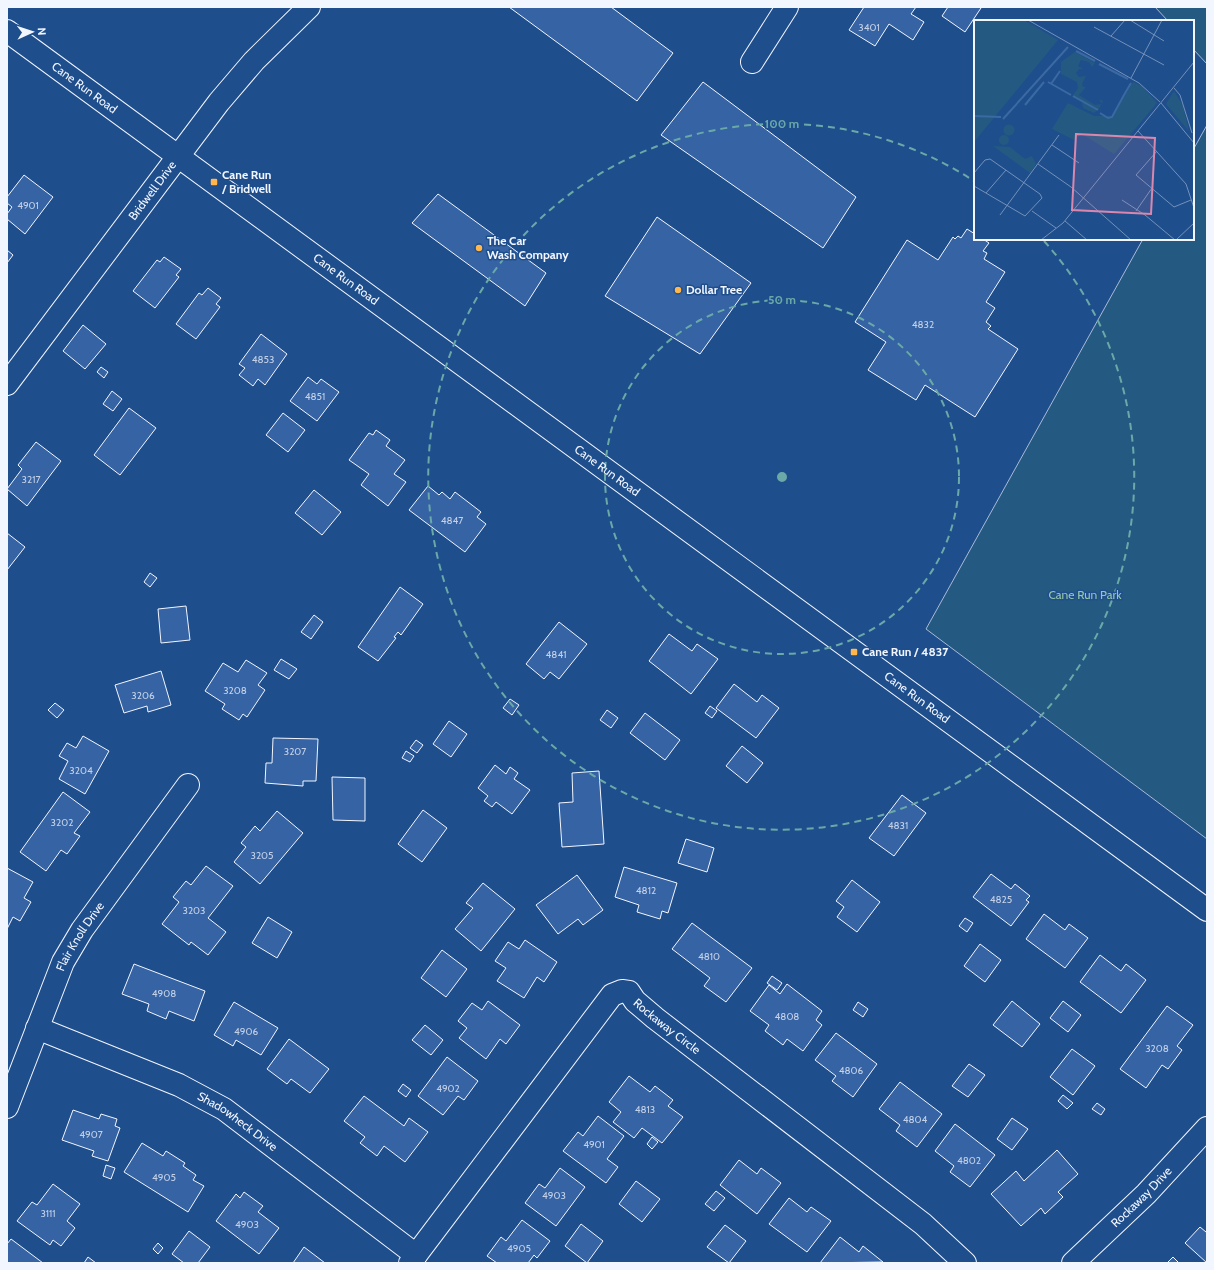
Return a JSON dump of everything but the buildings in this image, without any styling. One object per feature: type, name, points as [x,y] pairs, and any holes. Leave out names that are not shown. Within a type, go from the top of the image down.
[{"type":"main road","name":"Bridwell Drive","points":[[7,384],[179,156],[254,61],[309,7]]},
{"type":"main road","points":[[752,62],[787,7]]},
{"type":"main road","name":"Cane Run Road","points":[[7,31],[1207,910]]},
{"type":"main road","name":"Flair Knoll Drive","points":[[7,1107],[63,962],[82,930],[188,785]]},
{"type":"main road","name":"Rockaway Circle","points":[[413,1259],[612,995],[622,991],[629,992],[635,1001],[655,1018],[923,1224],[965,1263]]},
{"type":"main road","name":"Shadowheck Drive","points":[[37,1028],[179,1085],[224,1109],[413,1259]]},
{"type":"main road","name":"Rockaway Drive","points":[[1073,1263],[1146,1194],[1207,1128]]},
{"type":"green space","points":[[1155,7],[1207,7],[1207,64],[1194,50],[1194,20],[1167,20]]},
{"type":"green space","name":"Cane Run Park","points":[[1207,125],[1207,839],[926,629],[1142,240],[1194,240],[1194,148]]},
{"type":"place","name":"Cane Run / Bridwell","points":[[214,182]]},
{"type":"place","name":"The Car Wash Company","points":[[479,248]]},
{"type":"place","name":"Dollar Tree","points":[[678,290]]},
{"type":"place","name":"Cane Run / 4837","points":[[854,652]]}]
